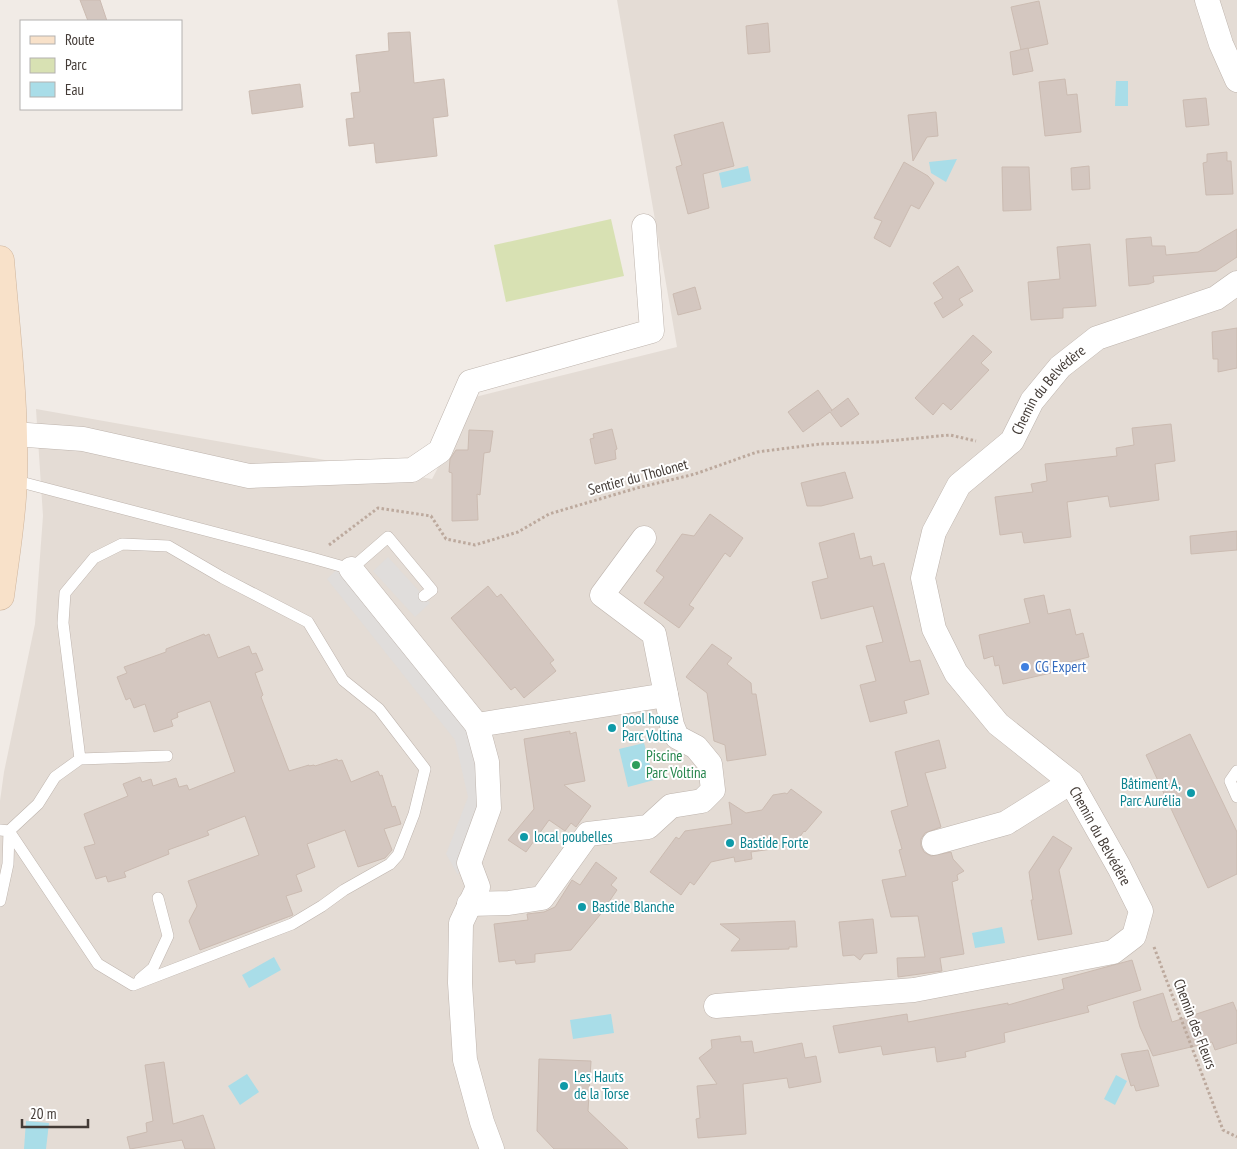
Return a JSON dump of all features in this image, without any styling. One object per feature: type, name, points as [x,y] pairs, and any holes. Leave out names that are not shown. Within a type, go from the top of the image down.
[{"type":"street","points":[[1207,0],[1237,80]]},
{"type":"street","points":[[13,434],[83,439],[249,476],[412,470],[440,451],[470,382],[652,331],[644,226]]},
{"type":"street","points":[[0,260],[13,411],[12,507],[0,596]]},
{"type":"street","name":"Chemin du Belvédère","points":[[1141,911],[1120,868],[1071,782],[998,724],[956,674],[934,629],[923,578],[934,532],[959,485],[1012,441],[1032,401],[1060,367],[1097,338],[1216,298],[1237,284]]},
{"type":"street","points":[[469,904],[509,903],[542,898],[588,834],[648,827],[672,806],[702,801],[713,790],[710,764],[696,747],[677,737],[672,725],[654,634],[602,595],[644,538]]},
{"type":"street","points":[[351,570],[477,725],[487,762],[489,808],[469,863],[478,887],[461,923],[460,983],[465,1060],[482,1122],[492,1149]]},
{"type":"street","points":[[477,725],[666,695]]},
{"type":"street","points":[[934,843],[1006,823],[1071,782]]},
{"type":"street","points":[[716,1006],[914,990],[1113,952],[1134,936],[1141,911]]},
{"type":"lane","points":[[13,480],[312,558],[351,570],[388,537],[432,590],[424,596]]},
{"type":"lane","points":[[80,759],[63,623],[65,593],[94,558],[122,544],[168,546],[223,578],[308,622],[343,680],[379,710],[425,769],[414,814],[398,855],[390,864],[344,890],[292,924],[133,985]]},
{"type":"lane","points":[[4,831],[38,804],[54,778],[80,759],[167,756]]},
{"type":"lane","points":[[1237,772],[1230,781],[1237,797]]},
{"type":"lane","points":[[0,901],[8,864],[4,831]]},
{"type":"lane","points":[[4,831],[98,964],[133,985]]},
{"type":"lane","points":[[133,985],[153,968],[168,936],[158,898]]},
{"type":"path","name":"Sentier du Tholonet","points":[[312,558],[378,508],[431,516],[446,539],[474,545],[518,532],[549,514],[637,488],[695,474],[757,452],[820,444],[877,442],[950,435],[1004,448]]},
{"type":"path","name":"Chemin des Fleurs","points":[[1141,911],[1223,1130],[1237,1137]]},
{"type":"shaded area","points":[[617,0],[1237,0],[1237,1149],[0,1149],[0,801],[4,772],[35,624],[43,516],[36,409],[432,479],[475,397],[677,347]]},
{"type":"shaded area","points":[[388,557],[430,603],[415,617],[373,571]]},
{"type":"shaded area","points":[[339,567],[471,733],[484,800],[458,875],[446,854],[468,797],[455,740],[327,579]]},
{"type":"green space","points":[[611,219],[624,276],[506,302],[494,245]]},
{"type":"water","points":[[1116,81],[1128,81],[1128,106],[1115,106]]},
{"type":"water","points":[[957,159],[946,182],[931,173],[929,162]]},
{"type":"water","points":[[748,166],[751,181],[722,188],[719,173]]},
{"type":"water","name":"Piscine Parc Voltina","points":[[644,743],[654,780],[628,787],[619,749]]},
{"type":"water","points":[[1002,927],[1005,943],[975,948],[972,933]]},
{"type":"water","points":[[274,957],[281,970],[249,988],[242,975]]},
{"type":"water","points":[[611,1014],[614,1033],[573,1039],[570,1020]]},
{"type":"water","points":[[247,1074],[259,1092],[240,1105],[228,1086]]},
{"type":"water","points":[[1116,1075],[1127,1081],[1115,1105],[1104,1099]]},
{"type":"water","points":[[26,1121],[49,1123],[46,1149],[24,1149]]},
{"type":"building","points":[[80,0],[100,0],[107,20],[88,20]]},
{"type":"building","points":[[1039,1],[1048,44],[1021,50],[1011,7]]},
{"type":"building","points":[[768,23],[770,52],[748,54],[746,26]]},
{"type":"building","points":[[410,32],[414,83],[444,79],[448,116],[433,118],[437,156],[376,163],[374,143],[349,146],[346,119],[354,118],[351,93],[360,92],[356,55],[389,51],[388,33]]},
{"type":"building","points":[[1028,48],[1033,71],[1013,75],[1010,52]]},
{"type":"building","points":[[1065,79],[1067,95],[1077,94],[1081,132],[1045,136],[1039,82]]},
{"type":"building","points":[[300,84],[303,107],[252,114],[249,91]]},
{"type":"building","points":[[1206,98],[1209,125],[1186,127],[1183,100]]},
{"type":"building","points":[[936,112],[938,136],[927,137],[913,161],[908,115]]},
{"type":"building","points":[[723,122],[734,166],[703,174],[709,208],[688,214],[676,167],[682,165],[674,135]]},
{"type":"building","points":[[1227,152],[1227,161],[1231,161],[1233,194],[1206,195],[1203,163],[1207,162],[1207,154]]},
{"type":"building","points":[[904,162],[928,176],[934,183],[919,209],[911,205],[890,247],[874,238],[882,221],[874,218]]},
{"type":"building","points":[[1089,166],[1090,189],[1072,190],[1071,168]]},
{"type":"building","points":[[1002,167],[1029,167],[1031,210],[1003,211]]},
{"type":"building","points":[[1237,229],[1237,257],[1216,271],[1153,276],[1154,282],[1129,286],[1126,239],[1151,237],[1152,246],[1165,246],[1166,255],[1198,252]]},
{"type":"building","points":[[1090,244],[1096,306],[1063,308],[1063,318],[1031,320],[1028,282],[1060,279],[1057,247]]},
{"type":"building","points":[[958,266],[973,291],[959,299],[963,305],[943,318],[934,303],[943,298],[933,283]]},
{"type":"building","points":[[695,287],[701,309],[678,315],[673,294]]},
{"type":"building","points":[[1237,328],[1237,368],[1218,372],[1218,359],[1213,359],[1212,332]]},
{"type":"building","points":[[973,335],[992,352],[981,363],[989,370],[951,410],[943,403],[933,415],[915,398]]},
{"type":"building","points":[[818,390],[831,411],[848,398],[859,414],[841,427],[830,412],[803,432],[788,412]]},
{"type":"building","points":[[1171,424],[1175,461],[1155,464],[1159,500],[1110,507],[1108,496],[1067,502],[1071,537],[1024,543],[1022,532],[1000,535],[995,497],[1033,492],[1031,484],[1047,481],[1045,464],[1117,456],[1116,448],[1134,445],[1132,428]]},
{"type":"building","points":[[612,429],[617,449],[615,450],[616,459],[595,464],[590,439],[594,438],[593,434]]},
{"type":"building","points":[[469,430],[493,431],[490,452],[484,453],[480,495],[477,494],[478,520],[452,521],[452,473],[449,472],[450,459],[456,450],[468,450]]},
{"type":"building","points":[[845,472],[853,498],[821,506],[807,506],[801,483]]},
{"type":"building","points":[[710,514],[743,538],[730,557],[725,553],[689,605],[694,608],[679,628],[644,603],[664,577],[656,571],[682,534],[694,536]]},
{"type":"building","points":[[1237,531],[1237,550],[1191,554],[1190,536]]},
{"type":"building","points":[[854,533],[860,559],[871,556],[873,566],[884,563],[910,662],[920,660],[929,694],[904,701],[907,713],[870,722],[860,685],[876,681],[866,646],[883,642],[873,606],[821,619],[812,582],[828,578],[819,543]]},
{"type":"building","points":[[488,586],[497,597],[501,594],[554,660],[550,663],[556,671],[524,698],[515,687],[511,690],[451,618]]},
{"type":"building","points":[[1044,595],[1048,614],[1070,609],[1076,635],[1083,633],[1089,657],[1049,667],[1051,673],[1003,684],[999,665],[995,666],[993,656],[984,659],[979,635],[1030,623],[1024,599]]},
{"type":"building","points":[[204,634],[205,636],[209,634],[218,658],[249,646],[252,654],[256,653],[263,670],[255,673],[263,695],[261,697],[289,771],[337,759],[338,761],[342,760],[351,782],[378,771],[380,776],[382,775],[392,807],[395,806],[401,824],[384,829],[392,850],[385,858],[358,867],[345,830],[307,844],[315,867],[296,875],[302,891],[286,896],[293,915],[200,950],[189,921],[197,906],[188,881],[259,855],[245,816],[207,831],[209,835],[168,850],[169,854],[124,872],[126,877],[108,882],[106,876],[96,879],[84,847],[95,844],[84,814],[128,796],[123,784],[140,777],[142,782],[151,779],[153,786],[176,778],[179,787],[187,785],[189,790],[235,772],[210,701],[177,713],[178,717],[171,720],[173,726],[154,732],[145,704],[134,708],[130,698],[126,700],[117,677],[127,673],[124,667],[166,652],[166,649]]},
{"type":"building","points":[[712,644],[732,658],[727,664],[751,683],[752,694],[756,694],[766,755],[727,761],[725,745],[714,741],[707,693],[686,677]]},
{"type":"building","points":[[570,731],[570,734],[576,732],[585,781],[564,785],[591,806],[576,827],[571,823],[565,831],[549,820],[526,852],[508,840],[534,809],[524,739]]},
{"type":"building","name":"Bâtiment A, Parc Aurélia","points":[[1190,734],[1237,832],[1237,874],[1208,888],[1146,755]]},
{"type":"building","points":[[939,740],[946,768],[925,773],[941,827],[925,833],[921,839],[921,846],[924,852],[931,856],[951,852],[953,859],[964,871],[957,875],[958,880],[952,882],[964,954],[940,958],[942,971],[898,977],[897,958],[925,957],[918,916],[891,917],[882,880],[906,876],[899,850],[902,849],[891,811],[908,806],[895,752]]},
{"type":"building","name":"Bastide Forte","points":[[791,789],[822,812],[793,846],[751,852],[752,859],[735,862],[734,857],[711,862],[694,885],[690,882],[681,895],[650,872],[676,837],[679,839],[685,831],[732,824],[729,802],[746,813],[762,810],[773,795],[787,794]]},
{"type":"building","points":[[1053,836],[1072,848],[1059,870],[1072,934],[1038,940],[1031,900],[1033,900],[1029,872]]},
{"type":"building","name":"Bastide Blanche","points":[[596,862],[617,878],[611,885],[617,890],[600,915],[571,950],[535,954],[535,962],[516,964],[515,960],[499,962],[494,924],[528,920],[527,914],[544,912],[555,907],[572,880],[580,885]]},
{"type":"building","points":[[873,919],[877,953],[864,954],[860,960],[854,955],[843,956],[839,922]]},
{"type":"building","points":[[795,921],[797,947],[789,947],[789,949],[731,951],[740,939],[720,924]]},
{"type":"building","points":[[1132,960],[1141,990],[1087,1006],[1089,1012],[1004,1033],[1005,1042],[965,1052],[966,1057],[937,1062],[935,1047],[883,1055],[881,1046],[839,1053],[833,1026],[907,1014],[908,1022],[1008,1003],[1008,1005],[1064,989],[1062,979]]},
{"type":"building","points":[[1163,993],[1172,1022],[1233,1002],[1237,1012],[1237,1043],[1215,1050],[1212,1042],[1153,1056],[1140,1027],[1133,1002]]},
{"type":"building","points":[[740,1036],[741,1042],[752,1041],[754,1053],[802,1043],[805,1058],[816,1056],[821,1082],[789,1088],[787,1078],[743,1084],[746,1134],[698,1138],[696,1119],[700,1118],[697,1086],[717,1084],[699,1058],[712,1048],[711,1040]]},
{"type":"building","points":[[1148,1050],[1159,1086],[1136,1091],[1134,1085],[1131,1086],[1121,1054]]},
{"type":"building","name":"Les Hauts de la Torse","points":[[539,1059],[591,1061],[588,1111],[628,1149],[554,1149],[537,1131]]},
{"type":"building","points":[[164,1062],[173,1124],[203,1115],[215,1149],[185,1149],[182,1140],[130,1149],[127,1137],[147,1132],[146,1123],[153,1121],[145,1065]]},
{"type":"place","name":"CG Expert","points":[[1025,667]]},
{"type":"place","name":"pool house Parc Voltina","points":[[612,728]]},
{"type":"place","name":"Piscine Parc Voltina","points":[[636,765]]},
{"type":"place","name":"Bâtiment A, Parc Aurélia","points":[[1191,793]]},
{"type":"place","name":"local poubelles","points":[[524,837]]},
{"type":"place","name":"Bastide Forte","points":[[730,843]]},
{"type":"place","name":"Bastide Blanche","points":[[582,907]]},
{"type":"place","name":"Les Hauts de la Torse","points":[[564,1086]]}]
